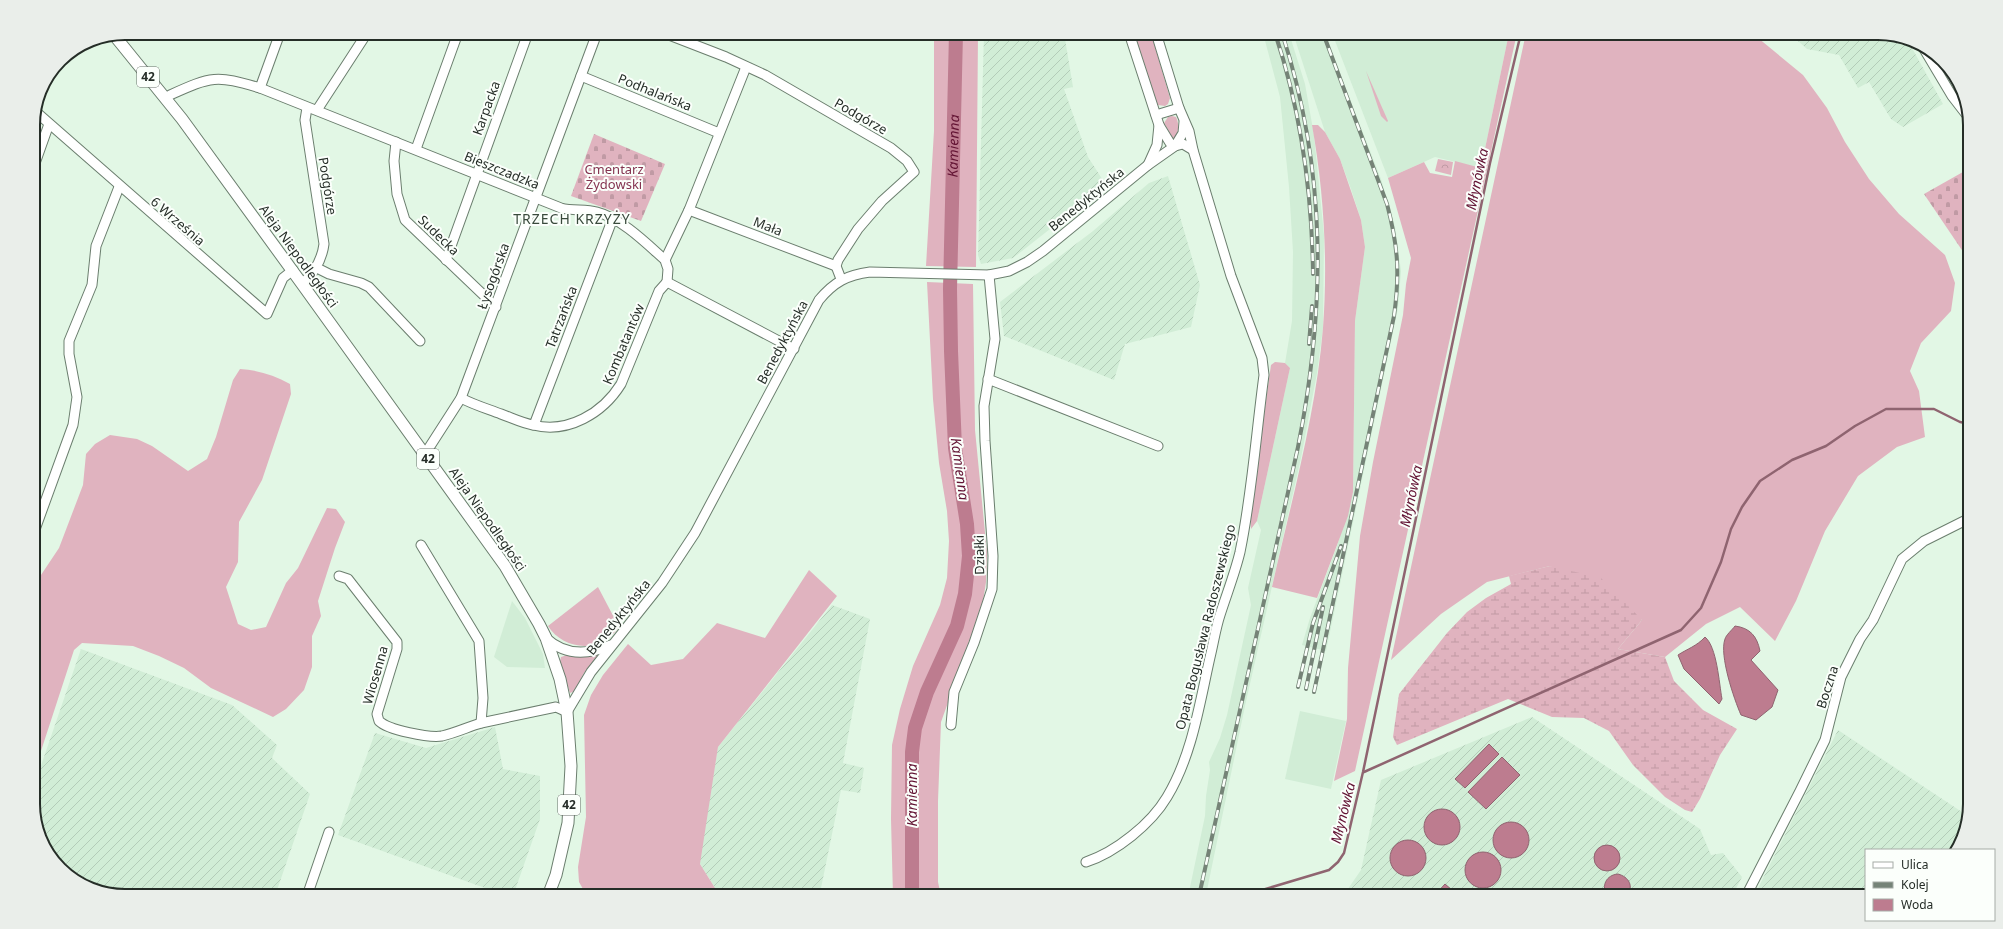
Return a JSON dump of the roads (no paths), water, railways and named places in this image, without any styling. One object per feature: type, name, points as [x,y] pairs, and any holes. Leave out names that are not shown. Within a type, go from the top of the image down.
[{"type":"main road","name":"Aleja Niepodległości","points":[[119,41],[166,99],[293,270],[505,566],[528,603],[546,638],[560,679],[567,712]]},
{"type":"main road","name":"42","points":[[551,889],[556,875],[568,823],[571,766],[567,712]]},
{"type":"street","points":[[260,88],[277,40]]},
{"type":"street","points":[[312,109],[362,40]]},
{"type":"street","points":[[416,149],[455,40]]},
{"type":"street","name":"Karpacka","points":[[446,260],[476,173],[525,40]]},
{"type":"street","name":"Łysogórska","points":[[425,454],[462,398],[594,40]]},
{"type":"street","name":"Podgórze","points":[[681,40],[765,75],[891,148],[907,161],[914,172],[882,201],[858,229],[836,266]]},
{"type":"street","name":"Benedyktyńska","points":[[1131,40],[1159,125],[1157,145],[1148,165]]},
{"type":"street","name":"Opata Bogusława Radoszewskiego","points":[[1086,862],[1101,856],[1126,841],[1146,823],[1165,800],[1178,777],[1197,714],[1220,616],[1238,563],[1245,524],[1264,367],[1231,276],[1193,150],[1189,131],[1179,108],[1158,40]]},
{"type":"street","points":[[1930,58],[1952,96],[1961,107]]},
{"type":"street","points":[[746,67],[689,210],[665,260],[668,269],[666,282],[794,348]]},
{"type":"street","name":"Podhalańska","points":[[581,76],[719,133]]},
{"type":"street","name":"Bieszczadzka","points":[[166,99],[170,95],[208,79],[231,80],[260,88],[569,210],[587,210],[613,218],[665,260]]},
{"type":"street","points":[[1156,115],[1179,108]]},
{"type":"street","name":"Podgórze","points":[[302,284],[317,268],[323,254],[324,244],[305,120],[312,109]]},
{"type":"street","name":"6 Września","points":[[41,116],[266,314],[282,278],[293,270]]},
{"type":"street","name":"Benedyktyńska","points":[[567,712],[585,681],[662,583],[695,533],[819,300],[829,288],[840,279],[855,274],[870,272],[989,275],[1009,271],[1027,262],[1148,165],[1175,146],[1183,133],[1184,122]]},
{"type":"street","points":[[40,149],[49,124]]},
{"type":"street","points":[[1159,125],[1170,143],[1175,146],[1183,144],[1193,150]]},
{"type":"street","name":"Sudecka","points":[[396,142],[394,161],[397,194],[405,220],[496,308]]},
{"type":"street","points":[[40,515],[72,425],[77,397],[69,354],[69,344],[92,285],[95,250],[119,186]]},
{"type":"street","name":"Mała","points":[[689,210],[836,266]]},
{"type":"street","name":"Tatrzańska","points":[[534,426],[613,218]]},
{"type":"street","points":[[836,266],[840,279]]},
{"type":"street","points":[[317,268],[329,274],[361,283],[369,287],[420,341]]},
{"type":"street","name":"Działki","points":[[951,725],[954,692],[974,643],[992,589],[993,556],[984,427],[984,406],[995,339],[989,275]]},
{"type":"street","name":"Kombatantów","points":[[462,398],[534,426],[572,424],[588,417],[602,408],[613,398],[621,384],[659,291],[666,282]]},
{"type":"street","points":[[988,379],[1156,445]]},
{"type":"street","name":"Boczna","points":[[1750,889],[1825,740],[1841,677],[1860,639],[1873,620],[1902,559],[1924,541],[1963,522]]},
{"type":"street","points":[[421,545],[479,641],[483,698],[481,723],[556,707],[567,712]]},
{"type":"street","name":"Wiosenna","points":[[340,576],[348,579],[397,642],[397,649],[377,714],[379,721],[386,726],[432,736],[442,736],[481,723]]},
{"type":"street","points":[[546,638],[555,647],[580,652],[591,652],[613,645]]},
{"type":"street","points":[[309,889],[329,832]]},
{"type":"water","points":[[1735,626],[1749,631],[1755,637],[1760,651],[1751,660],[1778,690],[1772,707],[1756,720],[1741,715],[1731,688],[1726,666],[1724,655],[1725,639]]},
{"type":"water","points":[[1705,637],[1712,649],[1717,666],[1722,699],[1719,704],[1684,669],[1678,655]]},
{"type":"water","points":[[1489,744],[1499,754],[1465,788],[1455,779]]},
{"type":"water","points":[[1502,757],[1520,775],[1486,809],[1468,792]]},
{"type":"water","points":[[1446,809],[1455,814],[1459,820],[1459,834],[1455,840],[1446,845],[1438,845],[1429,840],[1425,834],[1424,823],[1429,814],[1435,810]]},
{"type":"water","points":[[1515,822],[1524,827],[1528,833],[1528,847],[1524,853],[1515,858],[1507,858],[1498,853],[1494,847],[1493,836],[1498,827],[1504,823]]},
{"type":"water","points":[[1412,840],[1421,845],[1425,851],[1425,865],[1421,871],[1412,876],[1404,876],[1395,871],[1391,865],[1390,854],[1395,845],[1401,841]]},
{"type":"water","points":[[1607,845],[1616,849],[1620,858],[1616,867],[1607,871],[1598,867],[1594,858],[1598,849]]},
{"type":"water","points":[[1487,852],[1496,857],[1500,863],[1500,877],[1496,883],[1487,888],[1479,888],[1470,883],[1466,877],[1465,866],[1470,857],[1476,853]]},
{"type":"water","points":[[1618,874],[1625,877],[1629,882],[1630,889],[1604,889],[1606,882],[1610,876]]},
{"type":"water","points":[[1445,884],[1451,889],[1440,889]]},
{"type":"waterway","name":"Kamienna","points":[[912,889],[912,752],[915,728],[927,692],[957,626],[965,594],[969,556],[967,524],[955,448],[951,351],[950,289],[956,40]]},
{"type":"waterway","name":"Młynówka","points":[[1265,889],[1329,870],[1338,862],[1344,853],[1363,772],[1490,163],[1519,40]]},
{"type":"waterway","points":[[1364,772],[1681,630],[1701,608],[1721,562],[1731,529],[1742,507],[1760,481],[1792,460],[1826,446],[1855,426],[1886,409],[1934,409],[1963,423]]},
{"type":"railway","points":[[1277,40],[1292,92],[1303,152],[1310,213],[1313,274]]},
{"type":"railway","points":[[1201,889],[1298,447],[1314,342],[1317,290],[1317,239],[1314,187],[1307,136],[1297,85],[1284,40]]},
{"type":"railway","points":[[1314,692],[1394,316],[1397,286],[1396,247],[1387,204],[1326,40]]},
{"type":"railway","points":[[1309,344],[1312,306]]},
{"type":"railway","points":[[1298,687],[1313,623],[1341,546]]},
{"type":"railway","points":[[1306,689],[1323,607]]},
{"type":"district","name":"TRZECH KRZYŻY","points":[[572,219]]},
{"type":"park label","name":"Cmentarz Żydowski","points":[[614,176]]}]
